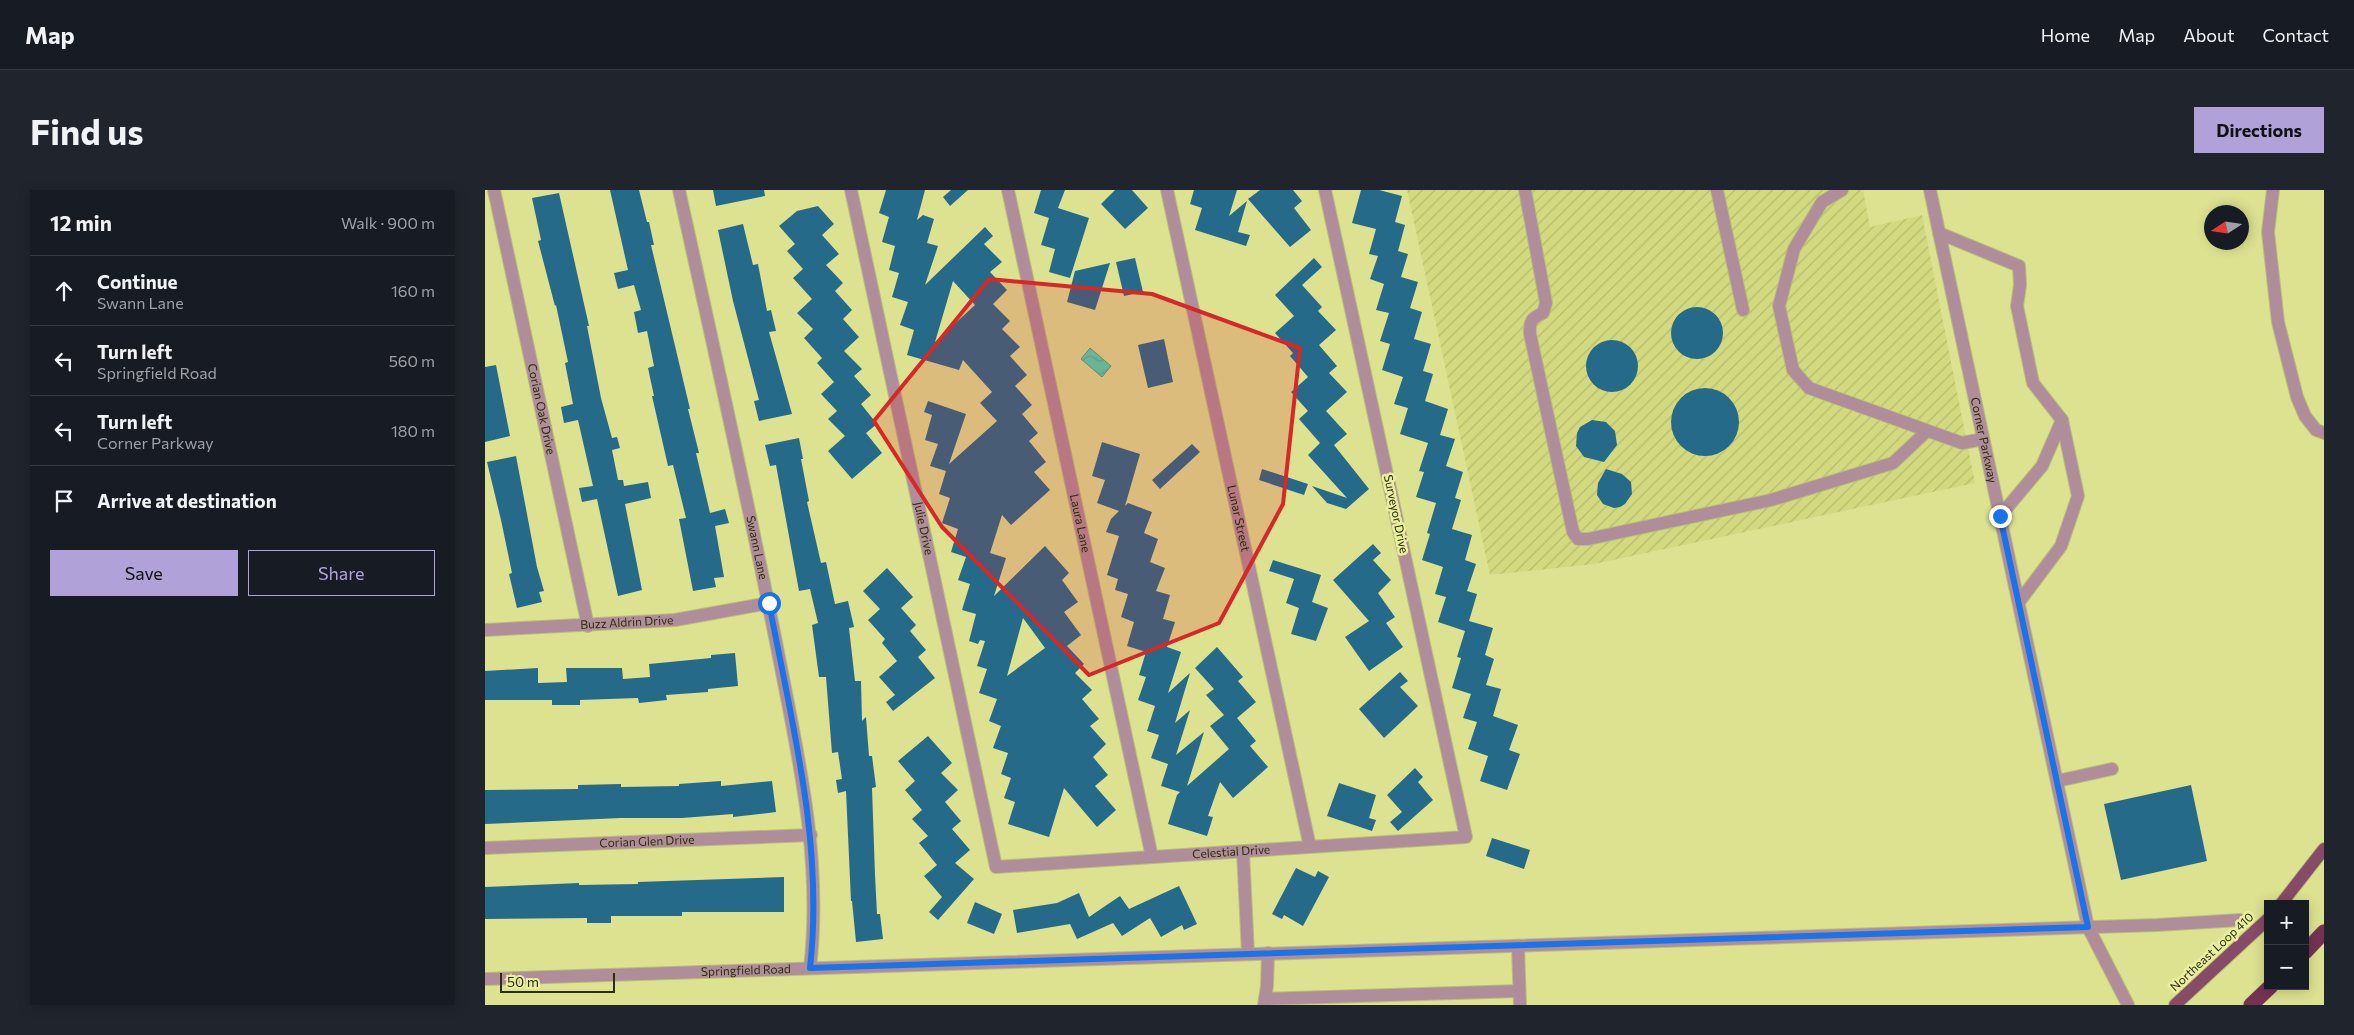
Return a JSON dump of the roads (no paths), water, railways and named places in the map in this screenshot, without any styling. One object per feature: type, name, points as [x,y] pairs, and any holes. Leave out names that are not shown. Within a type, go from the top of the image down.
[{"type":"highway","points":[[2309,948],[2324,932]]},
{"type":"highway","points":[[2251,1005],[2267,990]]},
{"type":"main road","points":[[2284,900],[2324,849]]},
{"type":"main road","name":"Northeast Loop 410","points":[[2175,1005],[2264,923]]},
{"type":"street","name":"Corian Oak Drive","points":[[494,190],[588,626]]},
{"type":"street","name":"Swann Lane","points":[[679,190],[769,603],[801,769],[811,835],[815,889],[810,968]]},
{"type":"street","name":"Julie Drive","points":[[851,190],[996,867]]},
{"type":"street","name":"Laura Lane","points":[[1008,190],[1152,857]]},
{"type":"street","name":"Lunar Street","points":[[1167,190],[1310,847]]},
{"type":"street","name":"Surveyor Drive","points":[[1325,190],[1466,837]]},
{"type":"street","points":[[1525,190],[1546,303],[1543,313],[1533,318],[1529,323],[1530,334],[1573,532],[1578,539],[1588,539],[1771,500],[1893,463],[1927,430]]},
{"type":"street","points":[[1717,190],[1743,310]]},
{"type":"street","points":[[1842,190],[1823,202],[1795,249],[1779,306],[1793,370],[1809,388],[1963,443],[1983,439]]},
{"type":"street","name":"Corner Parkway","points":[[1930,190],[2088,927],[2128,1005]]},
{"type":"street","points":[[2273,190],[2268,232],[2279,322],[2297,397],[2305,416],[2316,430],[2324,433]]},
{"type":"street","points":[[1939,233],[2019,266],[2020,285],[2017,306],[2033,384],[2062,420],[2078,496],[2061,546],[2019,602]]},
{"type":"street","points":[[2000,516],[2042,466],[2062,420]]},
{"type":"street","name":"Buzz Aldrin Drive","points":[[485,630],[675,620],[769,603]]},
{"type":"street","points":[[2057,781],[2112,769]]},
{"type":"street","name":"Corian Glen Drive","points":[[485,848],[811,835]]},
{"type":"street","name":"Celestial Drive","points":[[996,867],[1466,837]]},
{"type":"street","points":[[1243,852],[1248,953]]},
{"type":"street","name":"Springfield Road","points":[[485,979],[2088,927],[2240,920]]},
{"type":"street","points":[[1517,946],[1520,1005]]},
{"type":"street","points":[[1268,953],[1267,986],[1264,1002],[1519,990]]},
{"type":"water","points":[[1090,348],[1111,366],[1102,377],[1081,359]]}]
